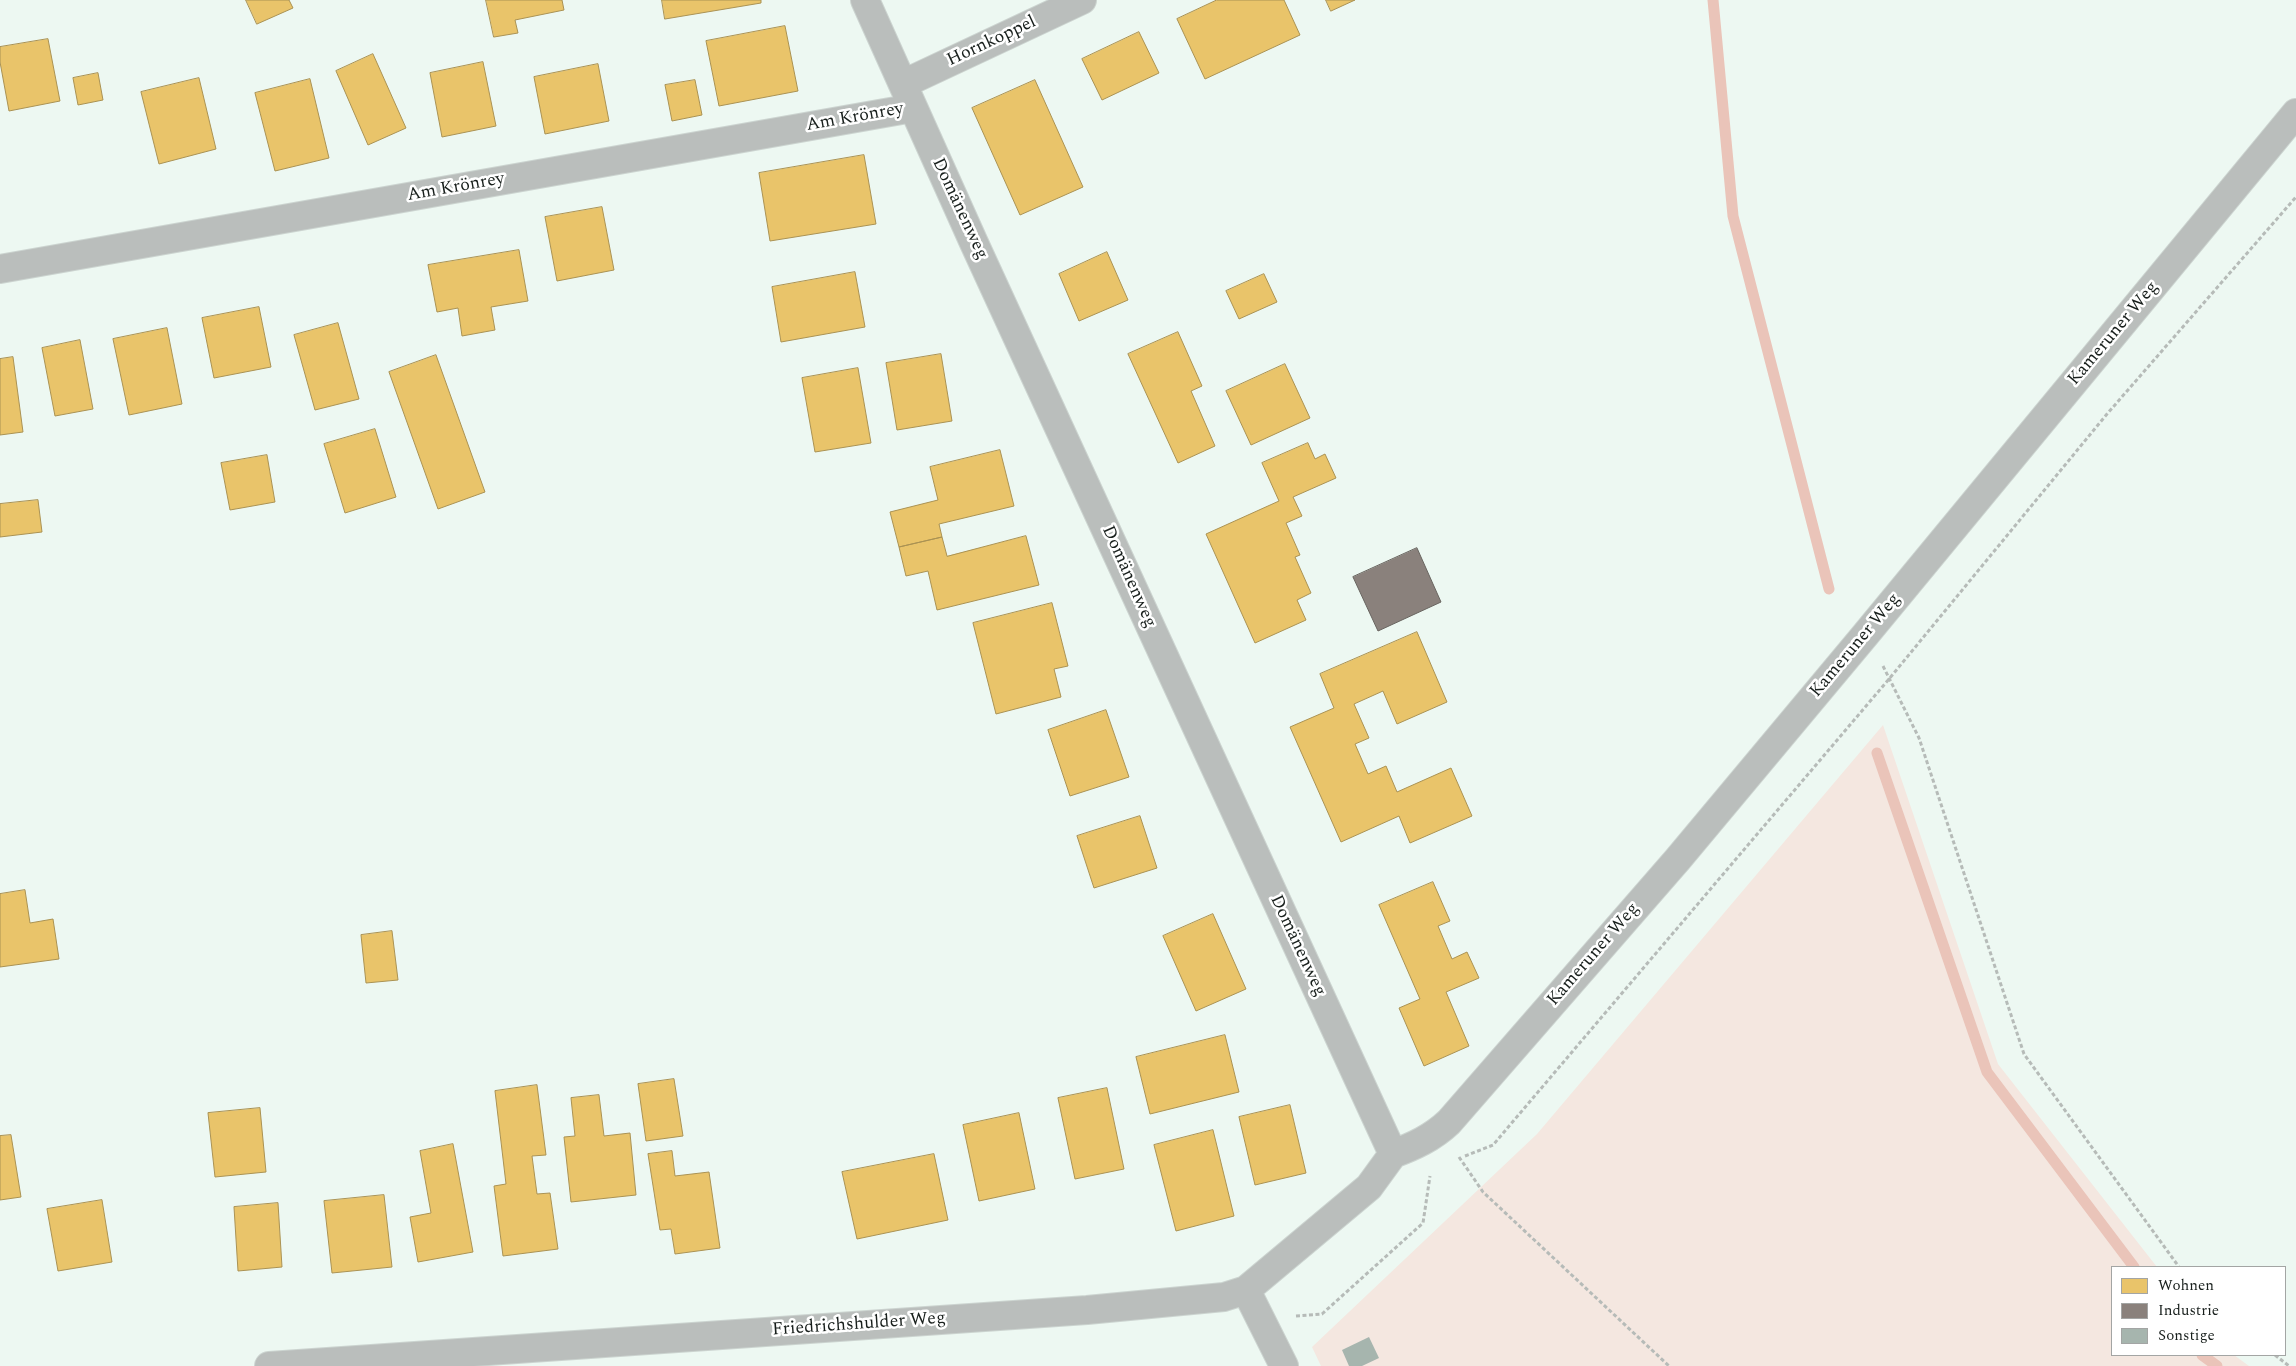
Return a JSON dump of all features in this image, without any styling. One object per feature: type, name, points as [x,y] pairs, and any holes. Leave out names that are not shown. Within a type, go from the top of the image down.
[{"type":"street","name":"Domänenweg","points":[[865,0],[1393,1154]]},
{"type":"street","name":"Hornkoppel","points":[[908,96],[1082,0]]},
{"type":"street","name":"Am Krönrey","points":[[0,269],[908,96]]},
{"type":"street","name":"Kameruner Weg","points":[[1393,1154],[1420,1143],[1440,1131],[1678,859],[2296,113]]},
{"type":"street","name":"Friedrichshulder Weg","points":[[269,1366],[1087,1310],[1224,1297],[1246,1290],[1369,1187],[1393,1154]]},
{"type":"street","points":[[1246,1290],[1284,1366]]},
{"type":"path","points":[[1450,1159],[1459,1158],[1494,1145],[1889,679],[2107,414],[2296,197]]},
{"type":"path","points":[[1866,634],[1919,738],[2024,1054],[2178,1266]]},
{"type":"path","points":[[1440,1131],[1483,1192],[1669,1366]]},
{"type":"path","points":[[1289,1317],[1322,1314],[1423,1223],[1431,1170]]},
{"type":"path","points":[[2276,1356],[2289,1366]]},
{"type":"shaded area","points":[[1883,725],[1998,1064],[2156,1266],[2111,1266],[2111,1356],[2235,1356],[2249,1366],[1321,1366],[1312,1347],[1537,1134]]},
{"type":"building: Wohnen","points":[[246,0],[289,0],[293,8],[257,24]]},
{"type":"building: Wohnen","points":[[486,0],[562,0],[564,10],[515,20],[518,33],[494,37]]},
{"type":"building: Wohnen","points":[[662,0],[761,0],[761,3],[665,19]]},
{"type":"building: Wohnen","points":[[1217,0],[1284,0],[1300,35],[1205,79],[1177,19]]},
{"type":"building: Wohnen","points":[[1326,0],[1355,0],[1331,11]]},
{"type":"building: Wohnen","points":[[785,26],[798,91],[719,106],[706,41]]},
{"type":"building: Wohnen","points":[[1139,32],[1159,73],[1102,100],[1082,59]]},
{"type":"building: Wohnen","points":[[48,39],[60,101],[9,111],[0,62],[0,47]]},
{"type":"building: Wohnen","points":[[373,54],[406,128],[368,145],[336,71]]},
{"type":"building: Wohnen","points":[[483,62],[496,126],[442,137],[430,73]]},
{"type":"building: Wohnen","points":[[598,64],[609,121],[545,134],[534,77]]},
{"type":"building: Wohnen","points":[[98,73],[103,100],[78,105],[73,78]]},
{"type":"building: Wohnen","points":[[199,78],[216,149],[159,164],[141,92]]},
{"type":"building: Wohnen","points":[[310,79],[329,158],[275,171],[255,93]]},
{"type":"building: Wohnen","points":[[695,80],[702,115],[672,121],[665,85]]},
{"type":"building: Wohnen","points":[[1035,80],[1083,187],[1020,215],[972,108]]},
{"type":"building: Wohnen","points":[[864,155],[876,224],[770,241],[759,173]]},
{"type":"building: Wohnen","points":[[602,207],[614,270],[557,281],[545,217]]},
{"type":"building: Wohnen","points":[[519,250],[528,301],[491,307],[495,330],[462,336],[458,308],[437,312],[428,265]]},
{"type":"building: Wohnen","points":[[1107,252],[1128,300],[1079,321],[1059,274]]},
{"type":"building: Wohnen","points":[[855,272],[865,327],[781,342],[772,287]]},
{"type":"building: Wohnen","points":[[1264,274],[1277,302],[1239,319],[1226,291]]},
{"type":"building: Wohnen","points":[[259,307],[271,367],[214,378],[202,318]]},
{"type":"building: Wohnen","points":[[338,323],[359,399],[315,410],[294,335]]},
{"type":"building: Wohnen","points":[[167,328],[182,404],[129,415],[113,339]]},
{"type":"building: Wohnen","points":[[1178,332],[1202,386],[1191,391],[1215,446],[1178,463],[1128,354]]},
{"type":"building: Wohnen","points":[[80,340],[93,409],[55,416],[42,348]]},
{"type":"building: Wohnen","points":[[941,354],[952,421],[897,430],[886,363]]},
{"type":"building: Wohnen","points":[[436,355],[485,492],[438,509],[389,372]]},
{"type":"building: Wohnen","points":[[13,357],[23,432],[0,435],[0,359]]},
{"type":"building: Wohnen","points":[[1285,364],[1310,418],[1251,445],[1226,391]]},
{"type":"building: Wohnen","points":[[858,368],[871,443],[815,452],[802,378]]},
{"type":"building: Wohnen","points":[[375,429],[396,497],[345,513],[324,444]]},
{"type":"building: Wohnen","points":[[1308,443],[1315,459],[1325,454],[1336,478],[1293,497],[1302,516],[1286,523],[1300,555],[1295,557],[1311,593],[1297,600],[1306,620],[1255,643],[1206,534],[1279,501],[1262,463]]},
{"type":"building: Wohnen","points":[[1000,450],[1014,506],[939,524],[942,537],[899,547],[890,512],[938,500],[930,467]]},
{"type":"building: Wohnen","points":[[267,455],[275,502],[230,510],[221,463]]},
{"type":"building: Wohnen","points":[[38,500],[42,532],[0,537],[0,504]]},
{"type":"building: Wohnen","points":[[1026,536],[1039,585],[937,610],[928,571],[906,576],[899,547],[942,537],[947,556]]},
{"type":"building: Wohnen","points":[[1052,603],[1068,666],[1054,669],[1061,697],[996,714],[973,623]]},
{"type":"building: Wohnen","points":[[1417,632],[1447,702],[1397,724],[1383,691],[1354,704],[1369,738],[1355,744],[1368,774],[1386,766],[1397,792],[1451,768],[1472,816],[1410,843],[1399,816],[1341,842],[1290,727],[1334,708],[1320,674]]},
{"type":"building: Wohnen","points":[[1106,710],[1129,777],[1070,796],[1048,730]]},
{"type":"building: Wohnen","points":[[1140,816],[1157,868],[1094,888],[1077,836]]},
{"type":"building: Wohnen","points":[[1433,882],[1450,921],[1438,926],[1452,959],[1467,952],[1479,978],[1446,992],[1469,1046],[1424,1066],[1399,1008],[1420,999],[1379,905]]},
{"type":"building: Wohnen","points":[[25,890],[30,923],[53,919],[59,959],[0,967],[0,894]]},
{"type":"building: Wohnen","points":[[1213,914],[1246,989],[1196,1011],[1163,936]]},
{"type":"building: Wohnen","points":[[392,931],[398,980],[366,983],[361,935]]},
{"type":"building: Wohnen","points":[[1225,1035],[1239,1092],[1150,1114],[1136,1057]]},
{"type":"building: Wohnen","points":[[674,1079],[683,1136],[646,1141],[638,1084]]},
{"type":"building: Wohnen","points":[[537,1085],[546,1155],[532,1156],[537,1194],[550,1193],[558,1249],[503,1256],[494,1186],[506,1184],[495,1091]]},
{"type":"building: Wohnen","points":[[1107,1088],[1124,1169],[1075,1179],[1058,1098]]},
{"type":"building: Wohnen","points":[[599,1095],[604,1136],[630,1133],[636,1195],[571,1202],[564,1137],[575,1136],[571,1098]]},
{"type":"building: Wohnen","points":[[1290,1105],[1306,1173],[1255,1185],[1239,1117]]},
{"type":"building: Wohnen","points":[[260,1108],[266,1172],[215,1177],[208,1113]]},
{"type":"building: Wohnen","points":[[1019,1113],[1035,1189],[979,1201],[963,1125]]},
{"type":"building: Wohnen","points":[[1213,1130],[1234,1216],[1176,1231],[1154,1145]]},
{"type":"building: Wohnen","points":[[11,1135],[21,1197],[0,1200],[0,1136]]},
{"type":"building: Wohnen","points":[[453,1144],[473,1252],[418,1262],[410,1217],[431,1213],[420,1151]]},
{"type":"building: Wohnen","points":[[672,1151],[675,1176],[709,1172],[720,1248],[675,1254],[671,1229],[660,1230],[648,1154]]},
{"type":"building: Wohnen","points":[[934,1154],[948,1220],[857,1239],[842,1172]]},
{"type":"building: Wohnen","points":[[384,1195],[392,1267],[332,1273],[324,1201]]},
{"type":"building: Wohnen","points":[[102,1200],[112,1262],[58,1271],[47,1209]]},
{"type":"building: Wohnen","points":[[278,1203],[282,1267],[238,1271],[234,1207]]},
{"type":"building: Industrie","points":[[1417,548],[1441,602],[1378,631],[1353,577]]},
{"type":"building: Sonstige","points":[[1369,1337],[1379,1358],[1362,1366],[1349,1366],[1342,1350]]},
{"type":"waterway","points":[[1713,0],[1733,216],[1829,589]]},
{"type":"waterway","points":[[1877,753],[1987,1072],[2133,1266]]},
{"type":"waterway","points":[[2203,1356],[2217,1366]]}]
